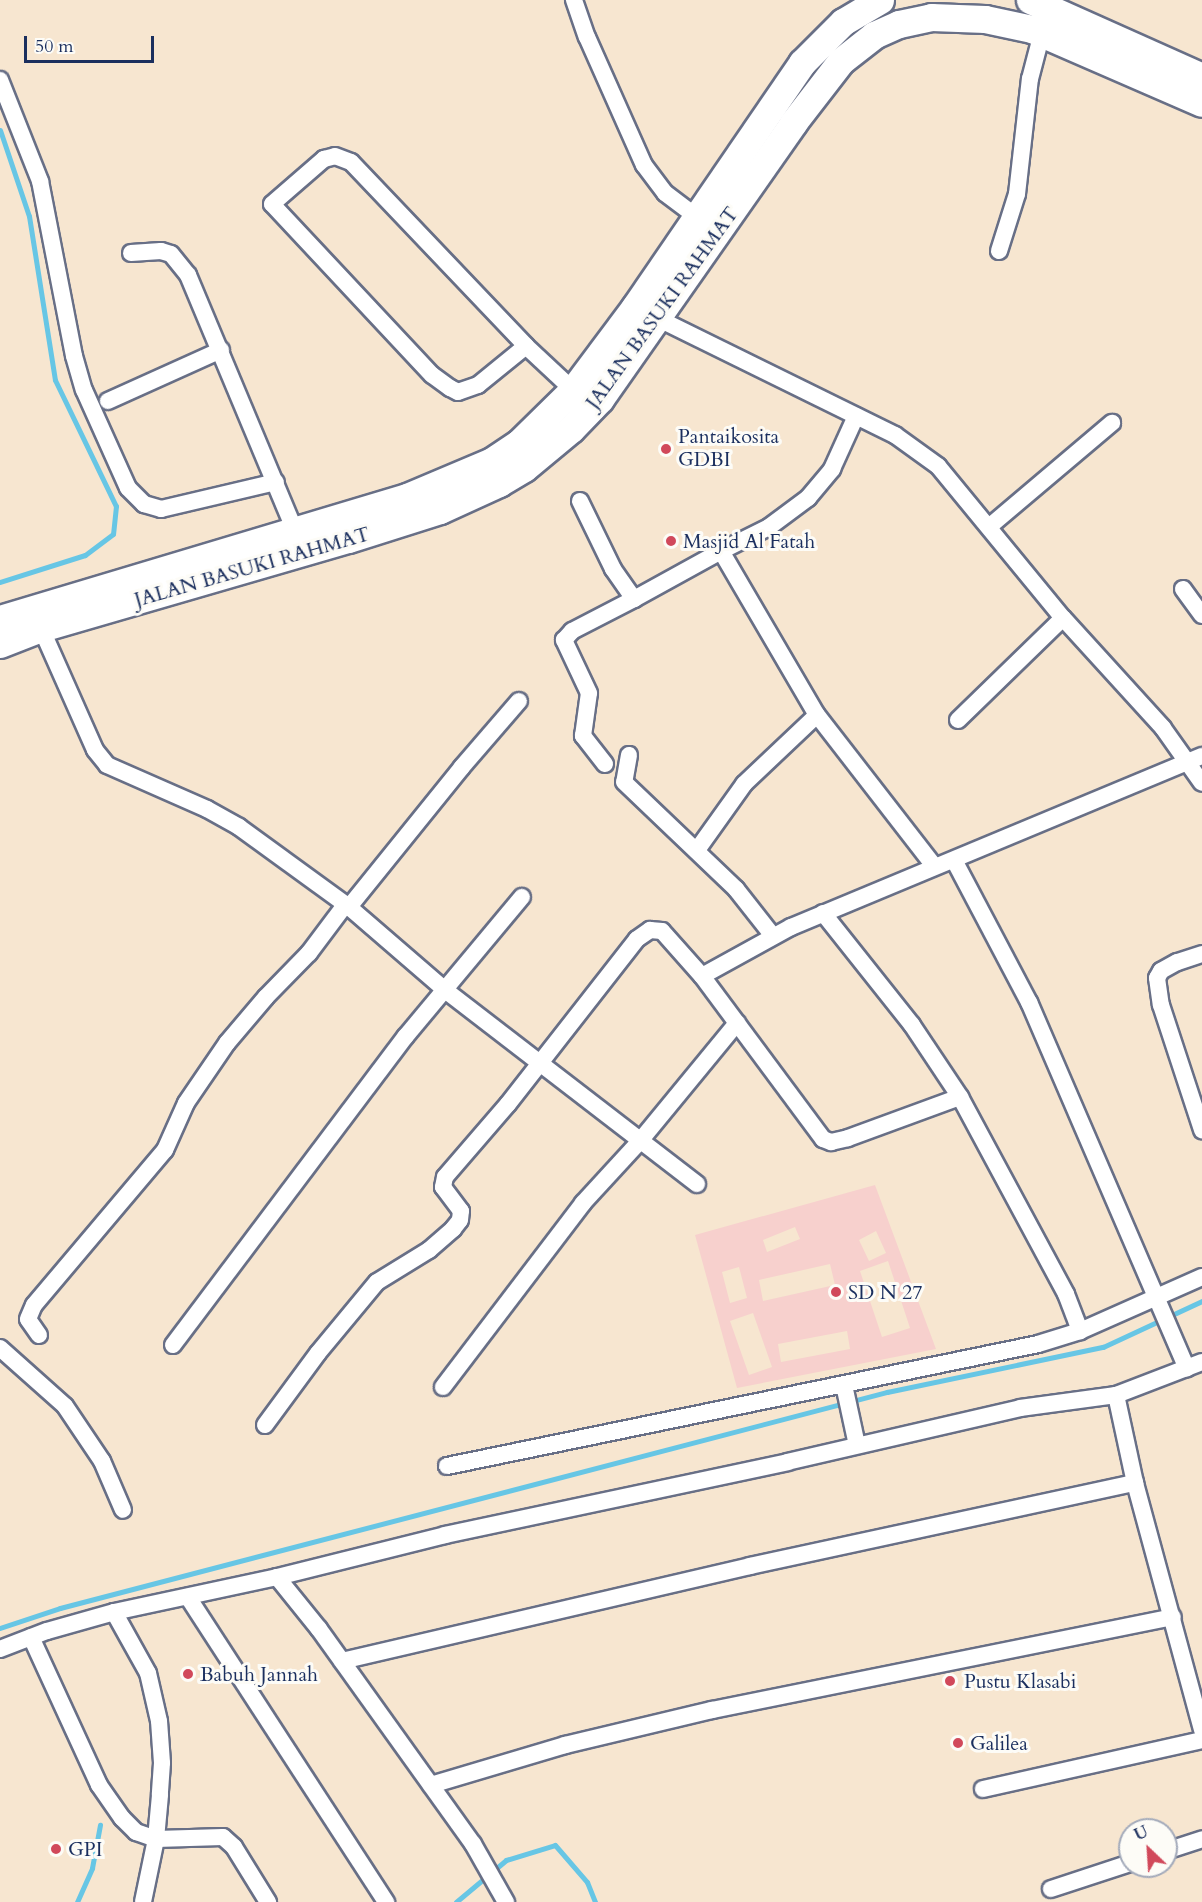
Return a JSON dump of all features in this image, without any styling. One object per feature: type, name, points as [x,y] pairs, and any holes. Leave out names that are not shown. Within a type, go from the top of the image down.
[{"type":"highway","points":[[0,619],[407,497],[492,461],[519,443],[646,313],[698,218],[780,91],[802,63],[843,22],[880,0]]},
{"type":"highway","points":[[1030,0],[1202,77]]},
{"type":"highway","name":"JALAN BASUKI RAHMAT","points":[[0,644],[41,628],[348,540],[440,510],[499,483],[545,452],[600,399],[646,313],[842,61],[874,35],[899,24],[931,16],[985,19],[1042,33],[1202,104]]},
{"type":"street","points":[[574,0],[587,37],[644,165],[665,193],[698,218]]},
{"type":"street","points":[[999,251],[1017,194],[1030,79],[1042,33]]},
{"type":"street","points":[[0,80],[40,181],[77,367],[128,488],[144,504],[161,509],[276,482]]},
{"type":"street","points":[[526,345],[478,386],[458,392],[450,388],[432,375],[272,204],[324,159],[335,156],[351,162],[526,345],[573,390]]},
{"type":"street","points":[[131,253],[161,251],[171,254],[188,274],[294,529]]},
{"type":"street","points":[[646,313],[856,416],[917,449],[938,466],[1064,618],[1163,728],[1195,759],[1202,783]]},
{"type":"street","points":[[108,401],[221,350]]},
{"type":"street","points":[[605,765],[583,736],[589,693],[564,639],[572,631],[769,527],[808,498],[832,469],[856,416]]},
{"type":"street","points":[[990,526],[1112,423]]},
{"type":"street","points":[[580,501],[613,569],[634,599]]},
{"type":"street","points":[[721,551],[818,715],[934,866]]},
{"type":"street","points":[[1183,589],[1202,615]]},
{"type":"street","points":[[958,720],[1064,618]]},
{"type":"street","points":[[41,628],[94,750],[107,765],[207,809],[239,827],[347,906],[445,990],[697,1184]]},
{"type":"street","points":[[39,1335],[28,1319],[34,1305],[165,1150],[186,1103],[227,1043],[266,997],[309,953],[519,701]]},
{"type":"street","points":[[697,850],[744,784],[818,715]]},
{"type":"street","points":[[629,755],[624,782],[736,889],[773,936]]},
{"type":"street","points":[[702,976],[773,936],[823,913],[1195,759]]},
{"type":"street","points":[[0,1649],[31,1637],[114,1612],[277,1577],[856,1438],[1020,1408],[1116,1395],[1190,1363],[1158,1305],[1029,1002],[954,860]]},
{"type":"street","points":[[173,1345],[406,1036],[522,897]]},
{"type":"street","points":[[823,913],[923,1041],[960,1097],[1066,1294],[1080,1331]]},
{"type":"street","points":[[265,1425],[318,1353],[377,1282],[429,1251],[460,1220],[460,1211],[443,1187],[445,1177],[508,1104],[538,1062],[637,939],[646,933],[655,929],[662,931],[702,976],[815,1129],[831,1142],[911,1117],[960,1097]]},
{"type":"street","points":[[1202,954],[1161,971],[1157,978],[1161,1005],[1202,1130]]},
{"type":"street","points":[[443,1387],[583,1203],[640,1141],[737,1023]]},
{"type":"street","points":[[447,1466],[846,1391],[1038,1344],[1158,1305],[1202,1277]]},
{"type":"street","points":[[0,1348],[65,1406],[102,1461],[123,1510]]},
{"type":"street","points":[[846,1391],[856,1438]]},
{"type":"street","points":[[1116,1395],[1135,1483],[1202,1730]]},
{"type":"street","points":[[342,1661],[750,1566],[1135,1483]]},
{"type":"street","points":[[277,1577],[342,1661],[473,1844],[506,1902]]},
{"type":"street","points":[[188,1597],[386,1902]]},
{"type":"street","points":[[114,1612],[143,1664],[154,1691],[162,1763],[156,1839],[143,1902]]},
{"type":"street","points":[[431,1785],[565,1745],[712,1710],[1173,1617]]},
{"type":"street","points":[[31,1637],[99,1785],[122,1818],[136,1832],[156,1839],[223,1837],[234,1847],[268,1902]]},
{"type":"street","points":[[983,1789],[1202,1740]]},
{"type":"street","points":[[1178,1847],[1202,1839]]},
{"type":"street","points":[[1051,1889],[1118,1867]]},
{"type":"shaded area","name":"SD N 27","points":[[875,1185],[936,1349],[737,1388],[695,1235]],"holes":[[[795,1227],[800,1239],[767,1252],[763,1240]],[[876,1231],[886,1253],[869,1261],[859,1240]],[[888,1261],[910,1328],[882,1337],[860,1271]],[[830,1264],[835,1285],[763,1301],[759,1280]],[[739,1267],[747,1298],[730,1303],[722,1272]],[[753,1313],[772,1367],[749,1375],[730,1321]],[[847,1331],[850,1349],[781,1362],[778,1344]]]},
{"type":"waterway","points":[[0,130],[29,216],[55,380],[116,506],[113,534],[85,555],[0,582]]},
{"type":"waterway","points":[[0,1628],[60,1608],[887,1392],[1103,1347],[1202,1301]]},
{"type":"waterway","points":[[77,1902],[92,1868],[100,1825]]},
{"type":"waterway","points":[[456,1902],[506,1860],[555,1845],[587,1882],[595,1902]]},
{"type":"place","name":"Pantaikosita GDBI","points":[[666,449]]},
{"type":"place","name":"Masjid Al Fatah","points":[[671,541]]},
{"type":"place","name":"SD N 27","points":[[836,1292]]},
{"type":"place","name":"Babuh Jannah","points":[[188,1674]]},
{"type":"place","name":"Pustu Klasabi","points":[[950,1681]]},
{"type":"place","name":"Galilea","points":[[958,1743]]},
{"type":"place","name":"GPI","points":[[56,1849]]}]
